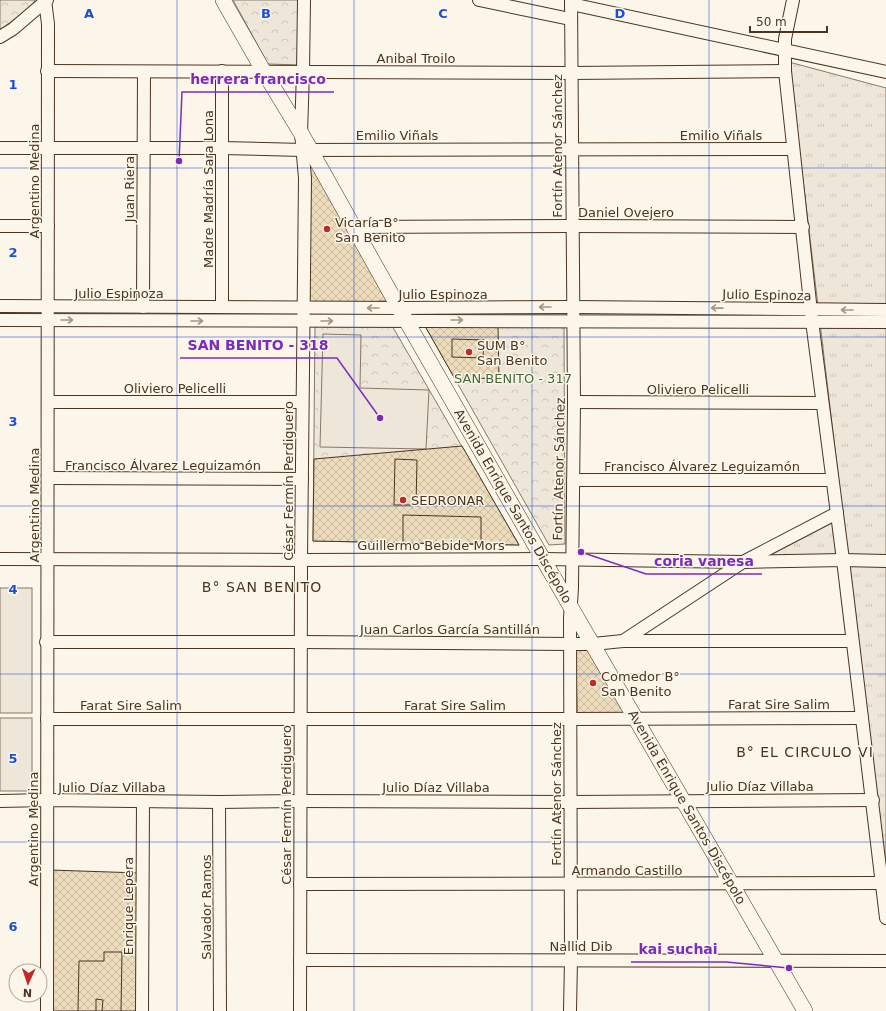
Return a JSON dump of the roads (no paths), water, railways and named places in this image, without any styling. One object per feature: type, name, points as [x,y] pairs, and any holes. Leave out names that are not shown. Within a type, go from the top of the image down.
[{"type":"main road","name":"Avenida Enrique Santos Discépolo","points":[[223,0],[301,133],[307,150],[354,227],[543,559],[805,1011]]},
{"type":"street","points":[[0,37],[13,29],[46,0]]},
{"type":"street","name":"Argentino Medina","points":[[46,0],[48,24],[48,559],[46,642],[47,1011]]},
{"type":"street","points":[[301,133],[304,0]]},
{"type":"street","points":[[479,0],[570,20]]},
{"type":"street","points":[[793,0],[784,50],[785,71],[822,403],[873,800],[886,918]]},
{"type":"street","points":[[571,2],[886,72]]},
{"type":"street","name":"Fortín Atenor Sánchez","points":[[570,1011],[570,644],[574,402],[571,2]]},
{"type":"street","name":"Anibal Troilo","points":[[47,71],[571,73],[785,71]]},
{"type":"street","name":"Madre Madría Sara Lona","points":[[222,71],[222,307]]},
{"type":"street","name":"Juan Riera","points":[[143,307],[144,72]]},
{"type":"street","name":"Emilio Viñals","points":[[0,148],[221,148],[307,150],[793,149]]},
{"type":"street","name":"César Fermín Perdiguero","points":[[300,1011],[302,402],[304,178],[307,150]]},
{"type":"street","points":[[0,226],[48,226]]},
{"type":"street","name":"Daniel Ovejero","points":[[354,227],[803,227]]},
{"type":"street","name":"Julio Espinoza","points":[[0,306],[303,308],[403,314],[573,320],[812,315],[886,310]]},
{"type":"street","name":"Julio Espinoza","points":[[0,320],[303,321],[403,314],[573,307],[812,315],[886,322]]},
{"type":"street","name":"Oliviero Pelicelli","points":[[48,402],[302,402]]},
{"type":"street","name":"Oliviero Pelicelli","points":[[574,402],[822,403]]},
{"type":"street","name":"Francisco Álvarez Leguizamón","points":[[48,478],[302,479]]},
{"type":"street","name":"Francisco Álvarez Leguizamón","points":[[573,480],[832,480]]},
{"type":"street","points":[[623,641],[743,562],[836,513]]},
{"type":"street","name":"Guillermo Bebide Mors","points":[[0,559],[572,559],[743,562],[843,560],[886,561]]},
{"type":"street","name":"Juan Carlos García Santillán","points":[[46,642],[593,644],[623,641],[852,641]]},
{"type":"street","name":"Farat Sire Salim","points":[[47,719],[862,718]]},
{"type":"street","name":"Julio Díaz Villaba","points":[[0,801],[47,800],[219,802],[300,800],[570,802],[684,800],[873,800]]},
{"type":"street","name":"Enrique Lepera","points":[[142,1011],[143,801]]},
{"type":"street","name":"Salvador Ramos","points":[[219,802],[220,1011]]},
{"type":"street","name":"Armando Castillo","points":[[300,884],[882,883]]},
{"type":"street","name":"Nallid Dib","points":[[300,960],[886,961]]},
{"type":"place","name":"herrera francisco","points":[[179,161]]},
{"type":"place","name":"Vicaría B° San Benito","points":[[327,229]]},
{"type":"place","name":"SUM B° San Benito","points":[[469,352]]},
{"type":"place","name":"SAN BENITO - 318","points":[[380,418]]},
{"type":"place","name":"SEDRONAR","points":[[403,500]]},
{"type":"place","name":"coria vanesa","points":[[581,552]]},
{"type":"place","name":"Comedor B° San Benito","points":[[593,683]]},
{"type":"place","name":"kai suchai","points":[[789,968]]},
{"type":"district","name":"B° SAN BENITO","points":[[262,587]]},
{"type":"district","name":"B° EL CIRCULO VI","points":[[805,752]]},
{"type":"park label","name":"SAN BENITO - 317","points":[[513,378]]}]
